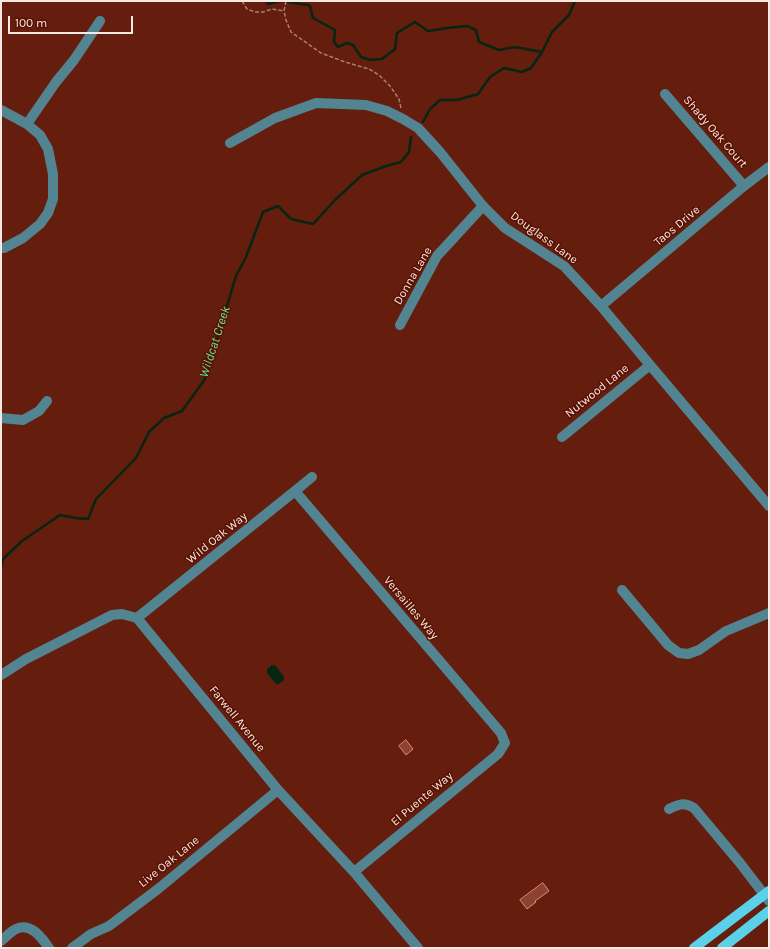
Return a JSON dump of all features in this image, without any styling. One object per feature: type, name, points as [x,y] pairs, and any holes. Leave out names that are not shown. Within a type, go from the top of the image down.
[{"type":"main road","points":[[694,948],[767,896]]},
{"type":"main road","points":[[722,948],[769,911]]},
{"type":"street","points":[[27,124],[56,82],[74,60],[100,21]]},
{"type":"street","name":"Shady Oak Court","points":[[665,94],[744,186]]},
{"type":"street","name":"Douglass Lane","points":[[230,143],[276,118],[316,103],[366,105],[387,111],[418,128],[440,152],[483,206],[505,228],[564,266],[602,306],[769,506]]},
{"type":"street","points":[[1,110],[27,124],[40,135],[48,149],[54,174],[53,199],[48,213],[40,224],[23,238],[4,248],[1,248]]},
{"type":"street","name":"Taos Drive","points":[[602,306],[744,186],[769,167]]},
{"type":"street","name":"Donna Lane","points":[[400,325],[437,256],[483,206]]},
{"type":"street","name":"Nutwood Lane","points":[[562,437],[650,365]]},
{"type":"street","points":[[1,418],[23,420],[39,411],[47,401]]},
{"type":"street","name":"Wild Oak Way","points":[[137,618],[312,477]]},
{"type":"street","name":"Versailles Way","points":[[295,491],[501,733],[505,743]]},
{"type":"street","points":[[622,590],[668,645],[678,653],[688,654],[699,650],[726,631],[769,613]]},
{"type":"street","points":[[1,675],[26,659],[112,616],[122,614],[137,618]]},
{"type":"street","name":"Farwell Avenue","points":[[137,618],[278,790],[354,872],[418,948]]},
{"type":"street","name":"El Puente Way","points":[[354,872],[498,754],[505,743]]},
{"type":"street","name":"Live Oak Lane","points":[[72,948],[91,934],[109,926],[158,889],[278,790]]},
{"type":"street","points":[[669,809],[679,804],[688,804],[694,808],[767,896]]},
{"type":"street","points":[[1,940],[17,928],[26,927],[36,931],[49,948]]},
{"type":"path","points":[[242,1],[247,9],[255,12],[263,12],[272,8],[284,11]]},
{"type":"path","points":[[286,1],[284,11],[291,32],[321,53],[369,69],[379,76],[390,86],[399,99],[404,119]]},
{"type":"shaded area","points":[[272,665],[276,666],[284,677],[284,680],[279,684],[276,684],[267,673],[267,669]]},
{"type":"building","points":[[406,740],[413,749],[406,755],[399,746]]},
{"type":"building","points":[[543,883],[549,891],[527,909],[520,900]]},
{"type":"waterway","points":[[266,1],[268,4],[280,1]]},
{"type":"waterway","points":[[282,1],[310,6],[313,18],[335,30],[334,42],[338,47],[347,43],[353,45],[361,57],[370,60],[382,59],[395,49],[397,33],[415,22],[428,31],[467,26],[476,30],[479,42],[499,50],[515,47],[542,52]]},
{"type":"waterway","name":"Wildcat Creek","points":[[423,122],[430,109],[440,100],[457,100],[478,94],[490,77],[504,68],[522,72],[531,68],[542,52],[552,32],[569,15],[575,1]]},
{"type":"waterway","name":"Wildcat Creek","points":[[1,567],[3,559],[22,541],[60,515],[88,519],[96,499],[136,458],[149,432],[164,418],[182,411],[205,379],[236,276],[246,257],[263,212],[278,206],[291,219],[313,224],[335,200],[362,175],[401,162],[409,152],[411,137]]}]
